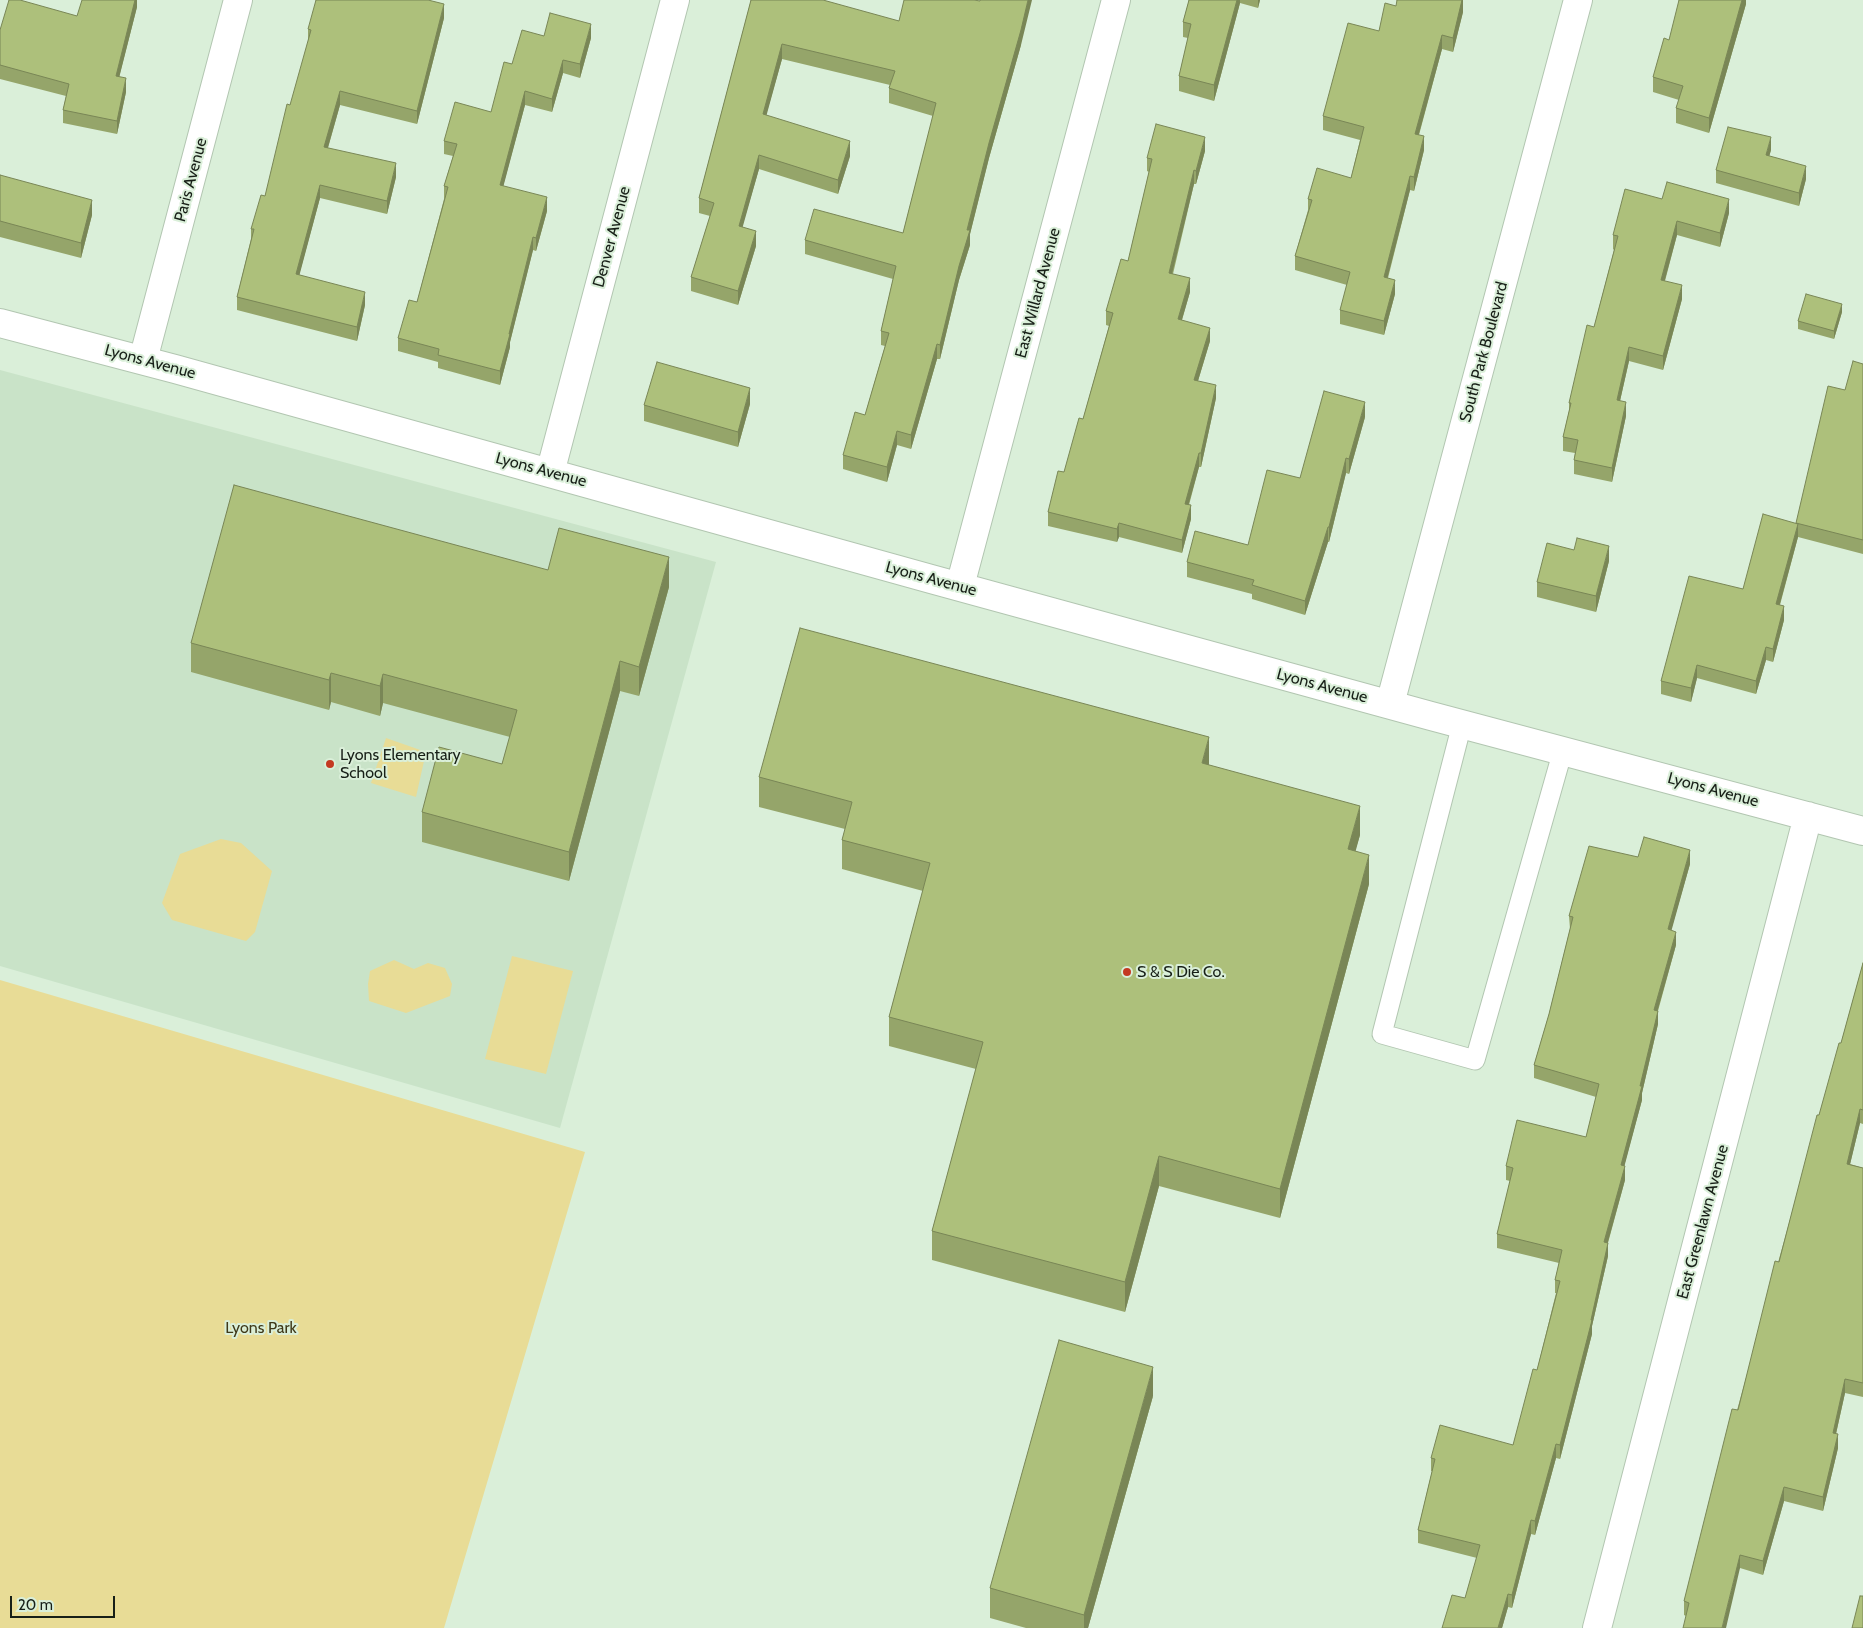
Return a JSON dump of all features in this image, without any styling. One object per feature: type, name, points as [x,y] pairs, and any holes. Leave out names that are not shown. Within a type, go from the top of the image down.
[{"type":"street","name":"Paris Avenue","points":[[143,360],[238,0]]},
{"type":"street","name":"Denver Avenue","points":[[550,473],[675,0]]},
{"type":"street","name":"East Willard Avenue","points":[[960,586],[1116,0]]},
{"type":"street","name":"South Park Boulevard","points":[[1390,704],[1578,0]]},
{"type":"street","name":"Lyons Avenue","points":[[0,322],[1462,724],[1863,831]]},
{"type":"street","name":"East Greenlawn Avenue","points":[[1597,1628],[1808,816]]},
{"type":"lane","points":[[1462,724],[1382,1034],[1475,1060],[1563,750]]},
{"type":"shaded area","name":"Lyons Elementary School","points":[[0,370],[716,562],[560,1128],[0,966]]},
{"type":"green space","points":[[386,738],[426,752],[416,797],[371,783]]},
{"type":"green space","points":[[221,839],[241,843],[272,871],[255,932],[246,941],[172,920],[162,903],[180,854]]},
{"type":"green space","points":[[512,956],[573,971],[546,1074],[485,1059]]},
{"type":"green space","points":[[394,960],[414,969],[428,963],[445,968],[452,984],[450,996],[406,1013],[369,1001],[368,984],[370,971]]},
{"type":"green space","name":"Lyons Park","points":[[0,980],[585,1152],[444,1628],[0,1628]]},
{"type":"building","points":[[9,0],[20,0],[77,16],[82,0],[135,0],[116,76],[126,78],[117,121],[63,110],[69,84],[0,65],[0,30]]},
{"type":"building","points":[[316,0],[428,0],[444,4],[417,111],[340,91],[324,147],[396,163],[387,201],[320,185],[296,274],[365,292],[357,327],[237,297],[254,229],[251,229],[261,195],[265,196],[287,104],[290,105],[311,30],[308,29]]},
{"type":"building","points":[[751,0],[823,0],[899,21],[904,0],[1028,0],[989,143],[967,230],[970,230],[959,266],[940,345],[937,344],[911,435],[897,431],[887,467],[843,455],[855,412],[865,415],[889,333],[881,331],[896,266],[805,240],[814,209],[903,233],[936,103],[889,88],[895,71],[782,44],[763,114],[850,141],[838,180],[759,155],[739,226],[756,231],[738,291],[691,277],[714,203],[699,198]]},
{"type":"building","points":[[1189,0],[1237,0],[1214,85],[1179,76],[1191,24],[1183,22]]},
{"type":"building","points":[[1397,0],[1462,0],[1453,38],[1442,35],[1415,134],[1424,136],[1414,177],[1410,176],[1384,277],[1395,280],[1384,321],[1340,310],[1350,272],[1295,256],[1312,200],[1308,199],[1317,168],[1351,178],[1364,127],[1323,116],[1348,23],[1379,31],[1385,3],[1396,6]]},
{"type":"building","points":[[1679,0],[1742,0],[1709,118],[1676,108],[1683,86],[1653,77],[1664,38],[1669,40]]},
{"type":"building","points":[[550,13],[591,24],[580,64],[563,60],[552,99],[525,91],[500,185],[547,197],[536,238],[533,237],[500,371],[438,355],[439,349],[398,338],[409,300],[417,302],[448,187],[444,186],[457,144],[444,141],[455,102],[491,112],[504,62],[512,64],[522,30],[544,36]]},
{"type":"building","points":[[1156,124],[1205,137],[1196,171],[1194,170],[1169,273],[1190,278],[1178,319],[1210,328],[1194,380],[1216,385],[1201,453],[1199,453],[1185,504],[1191,505],[1182,540],[1119,523],[1117,529],[1048,512],[1058,471],[1064,472],[1079,418],[1083,419],[1113,313],[1106,311],[1121,259],[1128,261],[1152,159],[1147,158]]},
{"type":"building","points":[[1728,127],[1771,137],[1766,155],[1806,166],[1799,193],[1716,170]]},
{"type":"building","points":[[0,175],[92,200],[81,243],[0,221]]},
{"type":"building","points":[[1667,182],[1729,199],[1720,233],[1677,221],[1661,280],[1682,285],[1663,356],[1629,347],[1617,400],[1626,402],[1612,468],[1574,460],[1578,440],[1563,437],[1571,403],[1569,403],[1587,325],[1594,327],[1618,236],[1613,235],[1625,189],[1662,199]]},
{"type":"building","points":[[1806,294],[1842,304],[1834,331],[1798,321]]},
{"type":"building","points":[[1853,361],[1863,364],[1863,540],[1796,523],[1828,386],[1845,390]]},
{"type":"building","points":[[657,362],[750,388],[738,432],[644,405]]},
{"type":"building","points":[[1324,391],[1365,402],[1349,459],[1346,458],[1329,527],[1305,601],[1252,585],[1254,580],[1187,562],[1195,531],[1248,545],[1267,470],[1300,478]]},
{"type":"building","points":[[234,485],[548,570],[559,528],[669,557],[639,667],[620,661],[569,852],[422,812],[439,747],[502,764],[517,710],[383,674],[380,686],[331,673],[329,680],[191,643]]},
{"type":"building","points":[[1763,514],[1798,524],[1776,604],[1784,606],[1773,649],[1766,647],[1756,681],[1697,665],[1691,688],[1661,681],[1689,576],[1743,589]]},
{"type":"building","points":[[1577,538],[1609,546],[1596,596],[1537,582],[1547,543],[1574,550]]},
{"type":"building","name":"S & S Die Co.","points":[[800,628],[1209,737],[1202,763],[1360,806],[1348,849],[1369,855],[1280,1189],[1159,1156],[1125,1282],[932,1231],[983,1042],[889,1017],[930,863],[842,840],[852,802],[759,777]]},
{"type":"building","points":[[1644,837],[1690,850],[1668,929],[1676,932],[1654,1010],[1658,1011],[1640,1086],[1642,1086],[1621,1165],[1625,1166],[1604,1242],[1608,1243],[1592,1320],[1560,1445],[1556,1444],[1535,1521],[1531,1520],[1512,1595],[1508,1594],[1498,1628],[1442,1628],[1452,1595],[1465,1598],[1480,1545],[1418,1530],[1435,1459],[1431,1458],[1440,1425],[1513,1445],[1533,1369],[1537,1370],[1560,1281],[1555,1280],[1562,1250],[1497,1234],[1513,1168],[1506,1166],[1517,1120],[1586,1137],[1599,1084],[1534,1065],[1549,1014],[1573,917],[1569,916],[1589,846],[1638,857]]},
{"type":"building","points":[[1863,963],[1863,1110],[1860,1109],[1847,1164],[1863,1168],[1863,1383],[1845,1379],[1833,1433],[1838,1434],[1823,1497],[1784,1487],[1763,1561],[1740,1555],[1722,1628],[1683,1628],[1689,1603],[1684,1601],[1732,1409],[1738,1410],[1775,1261],[1779,1262],[1817,1115],[1819,1115],[1839,1043],[1841,1043]]},
{"type":"building","points":[[1059,1340],[1153,1367],[1084,1615],[990,1588]]},
{"type":"building","points":[[1860,1596],[1863,1596],[1863,1628],[1852,1628]]},
{"type":"place","name":"Lyons Elementary School","points":[[330,764]]},
{"type":"place","name":"S & S Die Co.","points":[[1127,972]]}]
